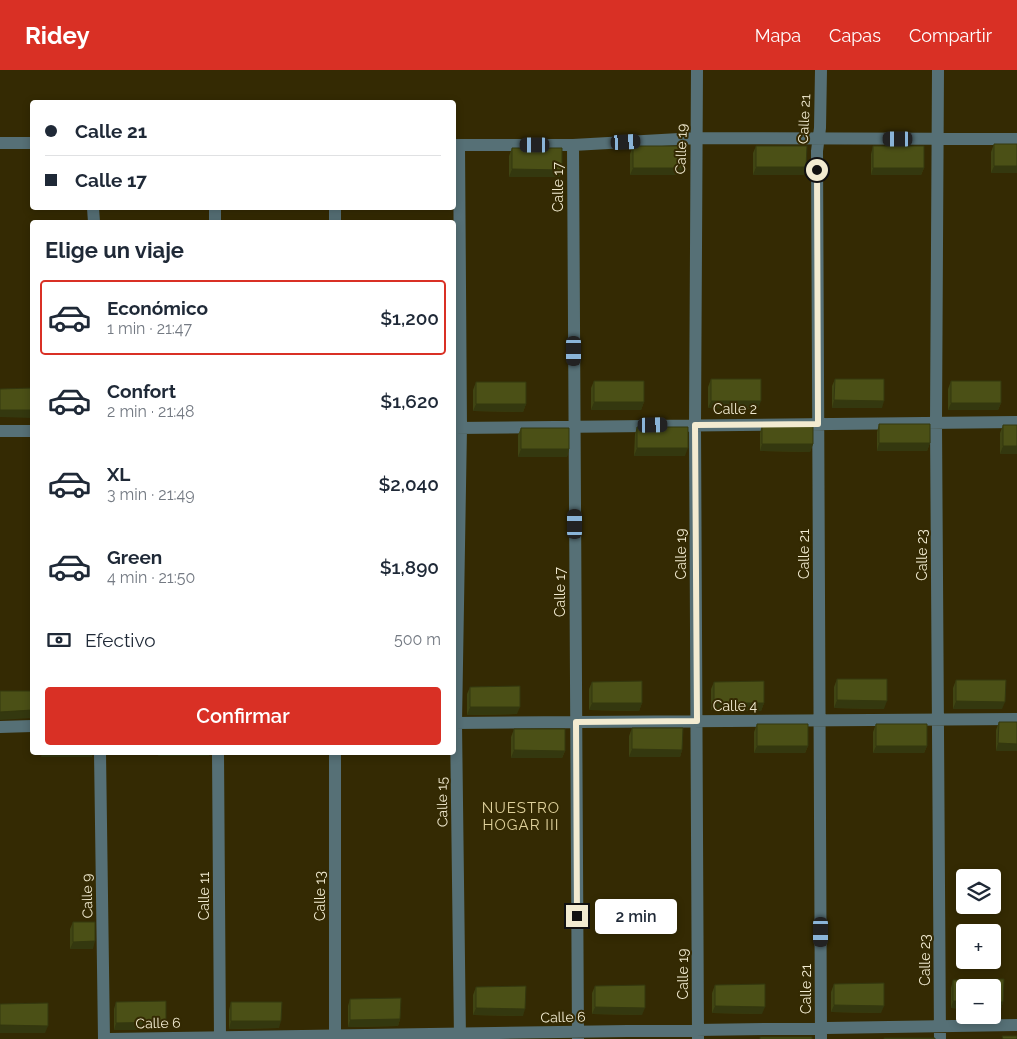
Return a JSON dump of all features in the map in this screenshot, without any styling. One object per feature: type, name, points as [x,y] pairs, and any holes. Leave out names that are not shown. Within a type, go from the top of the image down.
[{"type":"street","name":"Calle 19","points":[[697,70],[697,138],[695,146],[695,425],[698,1034]]},
{"type":"street","name":"Calle 21","points":[[820,70],[820,128],[818,139],[818,424],[821,1034]]},
{"type":"street","name":"Calle 23","points":[[938,70],[936,423],[940,1032]]},
{"type":"street","points":[[456,145],[573,145],[697,138],[1017,139]]},
{"type":"street","points":[[0,144],[30,143]]},
{"type":"street","name":"Calle 15","points":[[456,145],[458,428],[456,625]]},
{"type":"street","name":"Calle 17","points":[[573,145],[578,1035]]},
{"type":"street","name":"Calle 2","points":[[458,428],[1017,422]]},
{"type":"street","points":[[0,431],[30,431]]},
{"type":"street","name":"Calle 4","points":[[456,723],[1017,719]]},
{"type":"street","points":[[0,727],[30,726]]},
{"type":"street","name":"Calle 9","points":[[100,755],[104,1039]]},
{"type":"street","name":"Calle 11","points":[[218,755],[220,1038]]},
{"type":"street","name":"Calle 13","points":[[335,755],[335,1037]]},
{"type":"street","name":"Calle 15","points":[[456,755],[460,1036]]},
{"type":"street","name":"Calle 6","points":[[109,1039],[821,1034],[940,1032],[1017,1025]]},
{"type":"building","points":[[994,144],[1017,144],[1017,166],[994,166]]},
{"type":"building","points":[[633,146],[684,146],[684,168],[633,168]]},
{"type":"building","points":[[756,146],[807,146],[806,167],[756,167]]},
{"type":"building","points":[[873,146],[924,146],[924,168],[873,168]]},
{"type":"building","points":[[512,148],[562,148],[562,170],[512,169]]},
{"type":"building","points":[[711,379],[761,379],[761,401],[711,401]]},
{"type":"building","points":[[835,379],[884,379],[884,401],[834,400]]},
{"type":"building","points":[[594,381],[644,381],[644,402],[594,402]]},
{"type":"building","points":[[951,381],[1001,381],[1001,403],[951,403]]},
{"type":"building","points":[[476,382],[526,382],[526,404],[476,404]]},
{"type":"building","points":[[30,388],[30,410],[0,410],[0,389]]},
{"type":"building","points":[[879,424],[930,424],[930,443],[879,443]]},
{"type":"building","points":[[762,425],[813,425],[813,444],[762,444]]},
{"type":"building","points":[[1003,425],[1017,425],[1017,446],[1003,446]]},
{"type":"building","points":[[637,427],[688,427],[688,448],[637,448]]},
{"type":"building","points":[[521,428],[569,428],[569,449],[521,449]]},
{"type":"building","points":[[837,679],[887,679],[887,701],[837,700]]},
{"type":"building","points":[[956,680],[1006,680],[1005,702],[956,701]]},
{"type":"building","points":[[642,681],[642,703],[592,703],[592,682]]},
{"type":"building","points":[[764,681],[764,703],[714,703],[714,682]]},
{"type":"building","points":[[520,686],[520,707],[470,707],[470,687]]},
{"type":"building","points":[[0,691],[30,691],[30,710],[0,712]]},
{"type":"building","points":[[999,722],[1017,722],[1017,744],[998,743]]},
{"type":"building","points":[[757,724],[808,724],[808,746],[757,746]]},
{"type":"building","points":[[876,724],[927,724],[927,746],[876,746]]},
{"type":"building","points":[[632,728],[683,728],[682,750],[632,749]]},
{"type":"building","points":[[514,729],[565,729],[565,751],[514,750]]},
{"type":"building","points":[[73,922],[95,922],[95,941],[73,942]]},
{"type":"building","points":[[1001,979],[1004,979],[1003,1002],[1001,1002]]},
{"type":"building","points":[[953,980],[956,980],[956,1001],[953,1001]]},
{"type":"building","points":[[884,983],[884,1006],[834,1005],[834,984]]},
{"type":"building","points":[[765,984],[765,1007],[715,1006],[715,985]]},
{"type":"building","points":[[645,985],[645,1008],[595,1007],[595,986]]},
{"type":"building","points":[[526,986],[525,1009],[476,1008],[476,987]]},
{"type":"building","points":[[401,998],[400,1019],[350,1020],[350,999]]},
{"type":"building","points":[[166,1001],[166,1022],[116,1023],[116,1002]]},
{"type":"building","points":[[231,1002],[282,1002],[281,1021],[231,1021]]},
{"type":"building","points":[[48,1003],[48,1026],[0,1025],[0,1004]]},
{"type":"building","points":[[1002,1036],[1017,1036],[1017,1039],[1003,1039]]},
{"type":"building","points":[[760,1037],[812,1037],[812,1039],[760,1039]]},
{"type":"building","points":[[935,1038],[935,1039],[884,1039]]},
{"type":"district","name":"NUESTRO HOGAR III","points":[[521,816]]},
{"type":"route","points":[[577,916],[576,722],[697,721],[695,425],[818,424],[817,170]]}]
